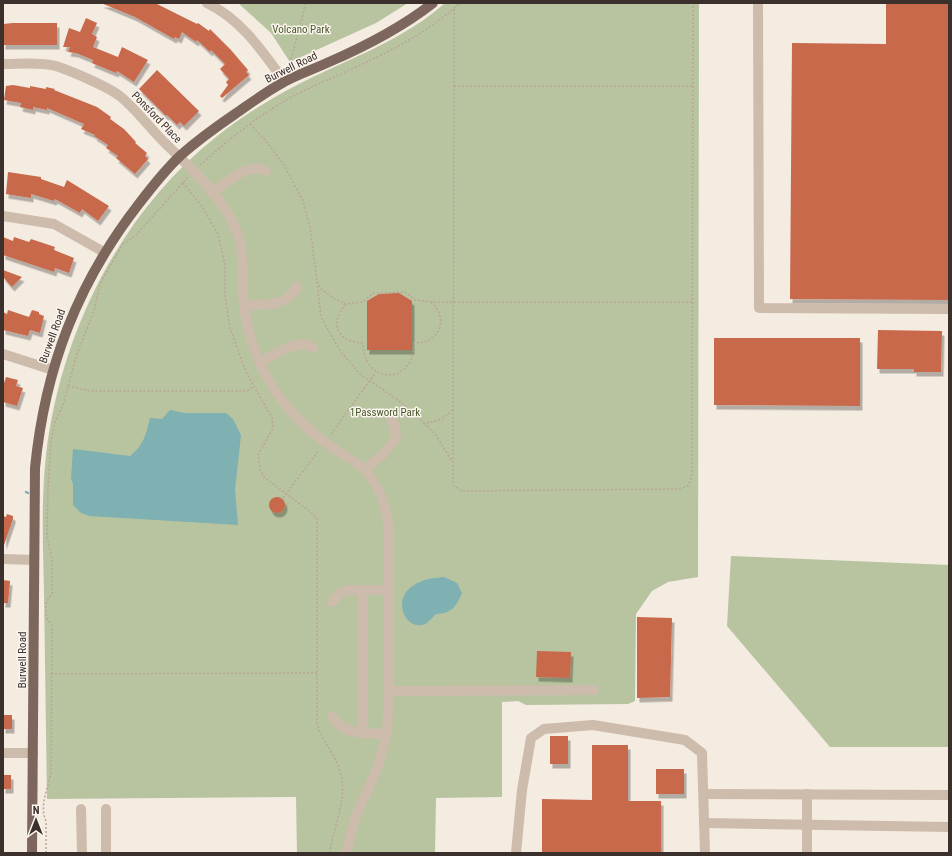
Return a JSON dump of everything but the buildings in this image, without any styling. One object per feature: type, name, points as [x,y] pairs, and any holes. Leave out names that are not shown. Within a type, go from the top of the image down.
[{"type":"main road","name":"Burwell Road","points":[[32,853],[35,468],[38,443],[53,370],[63,338],[75,308],[104,252],[154,185],[180,156],[224,121],[284,81],[371,43],[400,27],[433,3]]},
{"type":"street","points":[[207,3],[234,20],[249,34],[284,81]]},
{"type":"street","points":[[758,3],[759,308],[949,309]]},
{"type":"street","name":"Ponsford Place","points":[[3,64],[55,66],[111,91],[129,105],[168,146],[180,156],[226,211],[239,238],[242,257],[245,307],[250,335],[267,378],[283,403],[296,418],[325,442],[364,470]]},
{"type":"street","points":[[211,193],[242,172],[251,168],[259,168],[266,171]]},
{"type":"street","points":[[3,216],[54,224],[104,252]]},
{"type":"street","points":[[245,307],[283,302],[290,297],[297,287]]},
{"type":"street","points":[[260,362],[297,344],[305,344],[313,348]]},
{"type":"street","points":[[3,354],[53,370]]},
{"type":"street","points":[[346,853],[355,818],[377,769],[387,734],[390,691],[388,518],[380,494],[364,470],[383,454],[396,438],[396,427],[391,418]]},
{"type":"street","points":[[3,559],[34,560]]},
{"type":"street","points":[[363,590],[363,732]]},
{"type":"street","points":[[332,602],[341,592],[388,590]]},
{"type":"street","points":[[390,691],[594,690]]},
{"type":"street","points":[[332,716],[337,726],[342,728],[387,734]]},
{"type":"street","points":[[516,853],[522,790],[531,738],[544,730],[594,724],[685,740],[702,753],[706,853]]},
{"type":"street","points":[[3,753],[33,753]]},
{"type":"street","points":[[704,794],[949,795]]},
{"type":"street","points":[[807,794],[807,853]]},
{"type":"street","points":[[81,809],[82,853]]},
{"type":"street","points":[[106,809],[106,853]]},
{"type":"street","points":[[704,823],[949,827]]},
{"type":"path","points":[[288,67],[306,3]]},
{"type":"path","points":[[46,853],[44,796],[51,773],[52,626],[46,616],[46,602],[52,594],[51,554],[47,536],[49,473],[53,427],[62,410],[79,349],[94,311],[99,288],[123,244],[136,235],[193,172],[250,124],[301,92],[387,54],[454,9],[460,3]]},
{"type":"path","points":[[454,9],[452,302],[453,485],[462,491],[678,489],[688,486],[692,476],[693,3]]},
{"type":"path","points":[[454,86],[693,86]]},
{"type":"path","points":[[250,124],[266,141],[284,165],[303,201],[310,227],[321,317],[340,351],[361,376],[398,400],[424,423],[436,435],[452,461]]},
{"type":"path","points":[[182,183],[201,205],[218,234],[225,264],[225,296],[230,328],[240,358],[272,418],[273,428],[258,455],[260,470],[264,477],[313,514],[317,519],[317,723],[319,732],[334,756],[342,778],[342,803],[334,829],[330,853]]},
{"type":"path","points":[[316,281],[327,294],[346,304],[363,302],[373,293],[405,292],[415,300],[431,302],[692,302]]},
{"type":"path","points":[[346,304],[339,312],[337,319],[337,326],[341,333],[345,339],[351,342],[363,343],[363,353],[369,364],[376,372],[388,376],[395,375],[409,365],[414,351],[414,343],[429,341],[440,330],[440,314],[431,302]]},
{"type":"path","points":[[68,386],[91,391],[247,391],[254,386]]},
{"type":"path","points":[[424,423],[437,421],[447,416],[452,410]]},
{"type":"path","points":[[51,674],[317,673]]},
{"type":"green space","name":"Volcano Park","points":[[238,3],[408,3],[376,23],[290,62],[271,33]]},
{"type":"green space","name":"1Password Park","points":[[445,3],[699,3],[698,577],[668,582],[652,591],[636,614],[635,701],[628,704],[526,705],[518,701],[502,702],[502,797],[436,798],[435,853],[297,853],[296,797],[47,799],[43,524],[43,489],[46,455],[53,410],[65,365],[81,321],[100,279],[124,239],[151,202],[182,168],[216,137],[244,116],[275,97],[391,40],[410,29]]},
{"type":"green space","points":[[731,556],[949,565],[949,747],[830,747],[727,626]]},
{"type":"water","points":[[170,410],[185,413],[226,413],[233,419],[241,435],[235,490],[238,525],[89,516],[81,513],[73,505],[73,484],[71,479],[73,449],[130,456],[138,448],[146,434],[150,418],[162,419]]},
{"type":"water","points":[[444,577],[457,583],[462,593],[458,602],[450,611],[436,614],[427,623],[419,625],[412,623],[407,619],[403,612],[402,604],[404,596],[410,588],[423,581],[432,578]]}]
